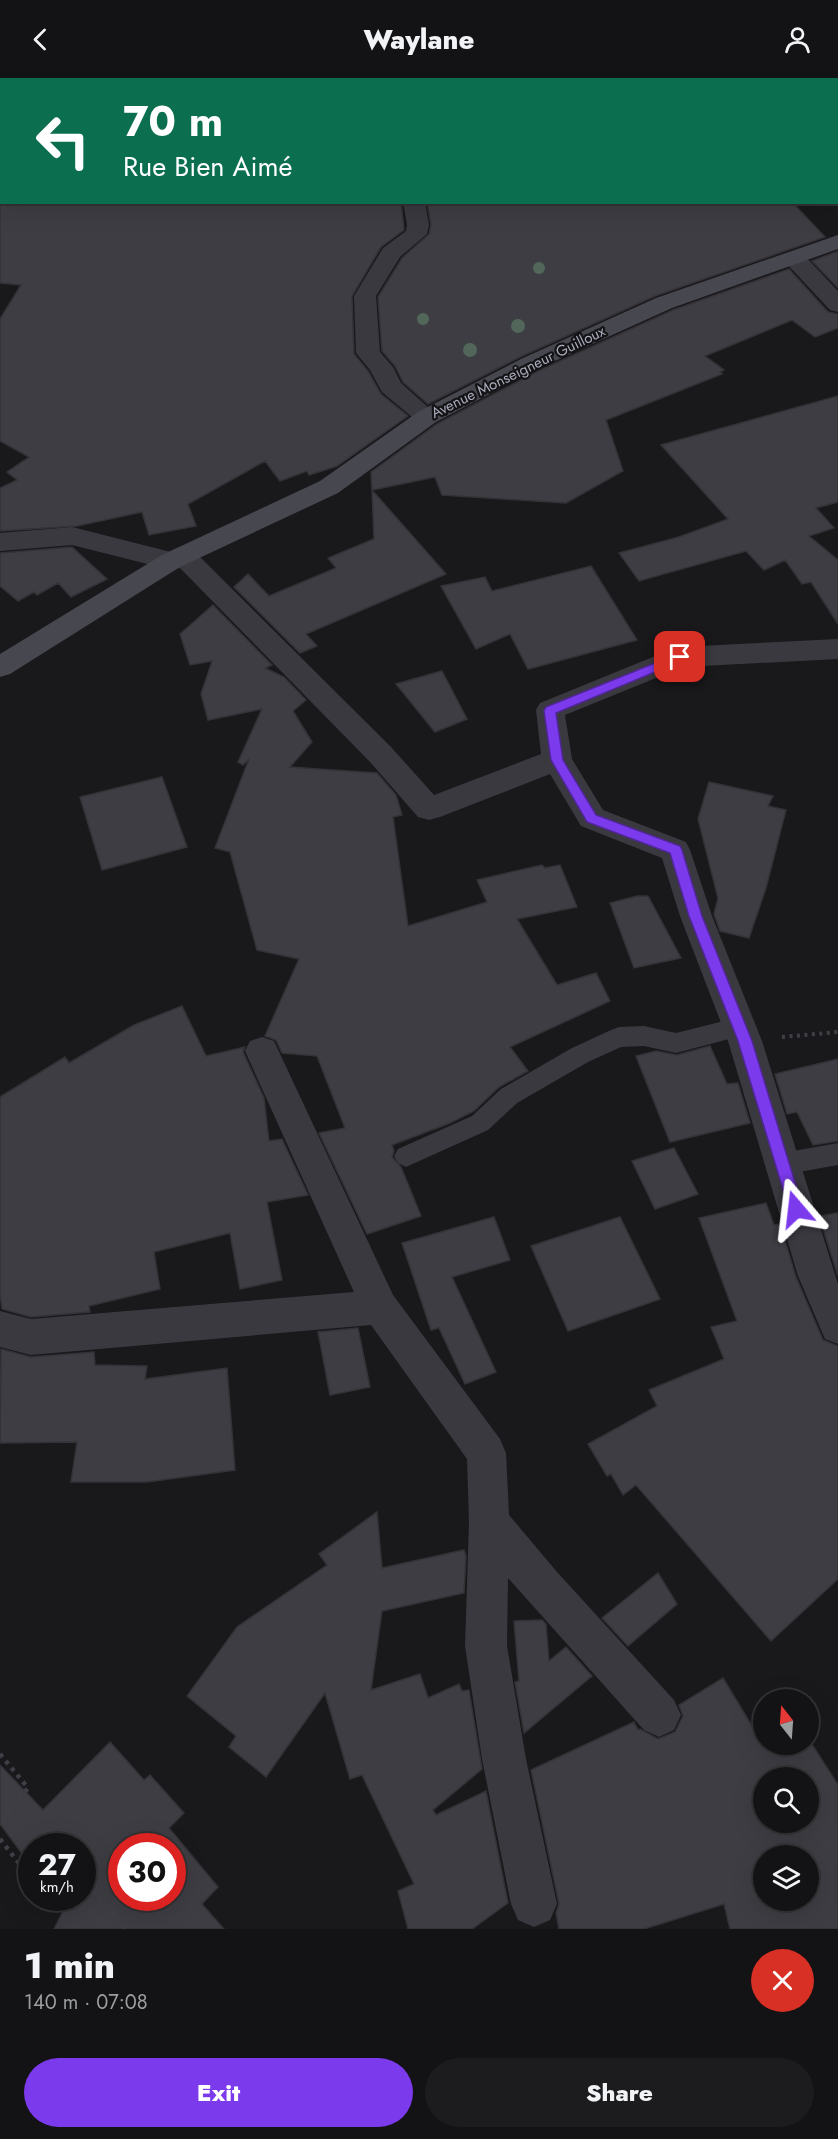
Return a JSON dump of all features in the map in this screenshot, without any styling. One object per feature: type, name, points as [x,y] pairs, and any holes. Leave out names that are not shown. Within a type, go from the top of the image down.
[{"type":"street","points":[[414,204],[418,225],[416,234],[391,253],[364,296],[368,353],[381,367],[391,387],[427,417]]},
{"type":"street","name":"Avenue Monseigneur Guilloux","points":[[0,667],[177,558],[329,487],[427,417],[529,364],[664,303],[795,259],[838,242]]},
{"type":"street","points":[[795,259],[838,305]]},
{"type":"street","points":[[0,542],[72,536],[177,558],[381,755],[429,808],[557,760]]},
{"type":"street","points":[[838,650],[680,657],[550,711],[557,760],[592,818],[675,850],[696,916],[743,1034],[782,1164],[827,1274],[838,1326]]},
{"type":"street","points":[[262,1051],[380,1307],[486,1453],[489,1523],[486,1646],[504,1759],[534,1904]]},
{"type":"street","points":[[0,1329],[32,1337],[380,1307]]},
{"type":"street","points":[[489,1523],[542,1587],[659,1715]]},
{"type":"lane","points":[[406,1156],[480,1124],[509,1096],[580,1055],[619,1037],[644,1036],[676,1043],[743,1034]]},
{"type":"lane","points":[[782,1164],[838,1154]]},
{"type":"path","points":[[743,1034],[838,1032]]},
{"type":"path","points":[[0,1754],[28,1788],[0,1823]]},
{"type":"path","points":[[0,1839],[18,1862]]},
{"type":"path","points":[[96,1893],[125,1929]]},
{"type":"building","points":[[0,204],[401,204],[404,230],[381,247],[352,296],[354,354],[368,371],[381,394],[408,416],[337,466],[309,475],[307,471],[280,481],[265,461],[188,504],[196,526],[149,535],[142,512],[77,526],[0,531],[0,488],[17,480],[7,472],[29,457],[0,441],[0,319],[21,285],[0,283]]},
{"type":"building","points":[[427,204],[794,204],[825,237],[655,296],[520,357],[428,404],[403,382],[395,366],[382,351],[378,297],[402,258],[429,234],[431,225]]},
{"type":"building","points":[[838,251],[838,288],[812,261]]},
{"type":"building","points":[[789,269],[828,312],[838,314],[838,328],[815,337],[792,320],[705,356],[724,370],[720,372],[722,374],[606,420],[623,471],[566,503],[442,495],[435,477],[372,490],[371,472],[437,424],[538,371],[673,310]]},
{"type":"building","points":[[838,396],[838,502],[816,508],[834,528],[809,536],[838,560],[838,624],[811,582],[802,584],[785,560],[764,570],[746,551],[639,581],[619,553],[679,537],[728,519],[661,445]]},
{"type":"building","points":[[372,490],[446,574],[306,634],[317,646],[300,653],[234,587],[248,574],[269,596],[336,568],[328,558],[374,539]]},
{"type":"building","points":[[72,547],[107,579],[71,597],[58,583],[37,595],[34,592],[18,601],[0,586],[0,553]]},
{"type":"building","points":[[591,566],[637,640],[528,669],[510,634],[476,649],[441,586],[485,577],[492,591]]},
{"type":"building","points":[[213,605],[272,665],[265,668],[284,677],[306,700],[293,711],[312,742],[290,767],[377,773],[396,795],[402,815],[393,817],[408,926],[487,902],[477,880],[542,865],[545,868],[560,865],[577,907],[517,919],[557,985],[596,973],[610,1001],[510,1047],[528,1071],[499,1087],[474,1111],[450,1123],[392,1145],[394,1151],[392,1157],[401,1167],[421,1216],[367,1234],[319,1133],[345,1128],[317,1056],[282,1053],[276,1040],[265,1036],[299,959],[257,950],[230,852],[215,848],[249,759],[243,765],[238,762],[262,709],[208,720],[201,694],[212,661],[190,665],[180,634]]},
{"type":"building","points":[[442,671],[467,719],[435,732],[396,684]]},
{"type":"building","points":[[162,777],[187,847],[102,870],[80,797]]},
{"type":"building","points":[[709,782],[773,796],[768,806],[786,810],[766,888],[749,938],[720,931],[714,914],[718,898],[698,819]]},
{"type":"building","points":[[637,896],[648,896],[681,958],[634,968],[610,903]]},
{"type":"building","points":[[182,1006],[206,1056],[245,1047],[243,1052],[264,1098],[269,1141],[282,1139],[308,1195],[267,1202],[282,1280],[240,1289],[230,1233],[154,1252],[160,1289],[89,1306],[90,1312],[31,1317],[2,1309],[0,1294],[0,1097],[65,1057],[69,1063],[134,1025]]},
{"type":"building","points":[[710,1046],[727,1084],[738,1083],[750,1123],[670,1142],[636,1056],[656,1051],[677,1055]]},
{"type":"building","points":[[838,1059],[838,1141],[813,1145],[797,1112],[787,1114],[775,1074]]},
{"type":"building","points":[[674,1148],[698,1194],[655,1209],[632,1161]]},
{"type":"building","points":[[766,1203],[774,1225],[780,1224],[796,1277],[823,1340],[838,1346],[838,1579],[771,1641],[636,1485],[623,1495],[611,1474],[607,1476],[588,1444],[657,1406],[649,1390],[724,1359],[711,1327],[737,1321],[699,1218]]},
{"type":"building","points":[[838,1213],[838,1276],[819,1216]]},
{"type":"building","points":[[494,1217],[510,1260],[452,1277],[496,1372],[465,1384],[439,1328],[431,1330],[402,1243]]},
{"type":"building","points":[[620,1217],[660,1299],[568,1331],[531,1246]]},
{"type":"building","points":[[358,1328],[370,1387],[330,1395],[318,1332]]},
{"type":"building","points":[[1,1349],[31,1357],[94,1352],[95,1365],[147,1366],[145,1379],[227,1368],[235,1470],[147,1482],[71,1482],[77,1442],[0,1443]]},
{"type":"building","points":[[377,1512],[382,1568],[464,1550],[466,1556],[464,1593],[382,1611],[371,1690],[420,1674],[428,1698],[459,1684],[462,1691],[469,1690],[482,1769],[433,1810],[436,1815],[486,1791],[508,1903],[472,1929],[408,1929],[398,1891],[414,1884],[362,1775],[350,1779],[325,1693],[266,1777],[229,1747],[236,1736],[187,1696],[237,1627],[327,1565],[319,1554]]},
{"type":"building","points":[[658,1573],[677,1604],[628,1646],[602,1618]]},
{"type":"building","points":[[542,1620],[546,1624],[549,1661],[566,1647],[592,1676],[524,1733],[515,1682],[519,1681],[514,1621]]},
{"type":"building","points":[[723,1678],[753,1728],[753,1755],[819,1755],[838,1785],[838,1929],[730,1929],[724,1904],[644,1929],[559,1929],[556,1913],[559,1904],[531,1770],[634,1722],[638,1730],[658,1739],[675,1732],[683,1716],[679,1705]]},
{"type":"building","points":[[110,1742],[144,1780],[150,1775],[184,1813],[169,1828],[173,1833],[108,1833],[108,1911],[186,1911],[186,1848],[218,1887],[202,1904],[224,1929],[54,1929],[63,1911],[96,1911],[96,1833],[18,1833],[18,1848],[0,1824],[0,1765],[43,1810]]},
{"type":"route","points":[[680,657],[550,711],[557,760],[592,818],[675,850],[696,916],[745,1041],[796,1209]]}]
